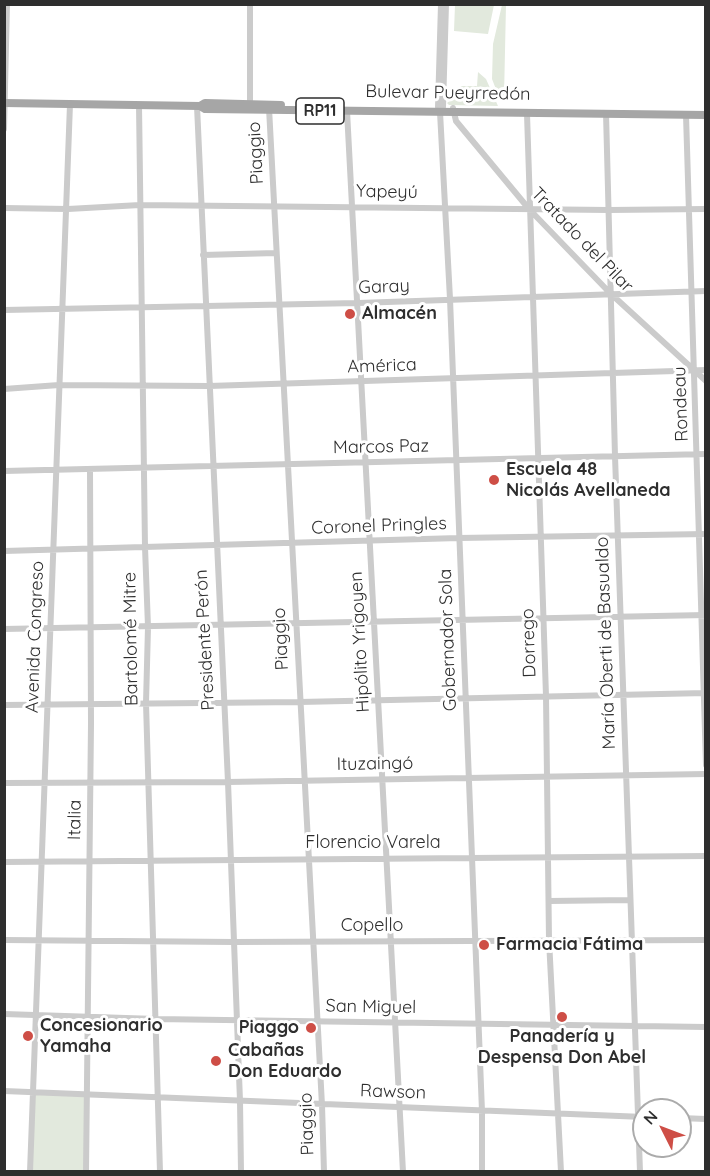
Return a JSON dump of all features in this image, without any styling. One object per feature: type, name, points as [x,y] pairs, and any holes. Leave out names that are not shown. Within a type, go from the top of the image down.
[{"type":"main road","name":"RP11","points":[[5,103],[70,104]]},
{"type":"main road","name":"Bulevar Pueyrredón","points":[[70,104],[198,106],[206,109],[250,107],[440,109],[527,114],[551,112],[705,115]]},
{"type":"main road","name":"Bulevar Pueyrredón","points":[[268,107],[347,111],[440,109]]},
{"type":"main road","name":"Bulevar Pueyrredón","points":[[453,110],[545,109],[551,112]]},
{"type":"street","points":[[4,129],[7,4]]},
{"type":"street","points":[[250,4],[250,107]]},
{"type":"street","points":[[440,109],[441,4]]},
{"type":"street","points":[[440,109],[446,4]]},
{"type":"street","name":"Avenida Congreso","points":[[30,1172],[59,385],[68,209],[70,104]]},
{"type":"street","name":"Bartolomé Mitre","points":[[139,105],[142,386],[148,627],[146,703],[160,1172]]},
{"type":"street","name":"Presidente Perón","points":[[198,106],[215,545],[228,782],[241,1172]]},
{"type":"street","name":"Piaggio","points":[[268,107],[324,1172]]},
{"type":"street","name":"Gobernador Sola","points":[[440,109],[447,209],[482,1111],[482,1172]]},
{"type":"street","name":"Tratado del Pilar","points":[[453,110],[456,121],[529,209],[610,293],[705,381]]},
{"type":"street","name":"Hipólito Yrigoyen","points":[[347,111],[403,1172]]},
{"type":"street","name":"María Oberti de Basualdo","points":[[606,113],[620,617],[634,1026],[639,1098]]},
{"type":"street","name":"Dorrego","points":[[527,114],[531,296],[546,696],[549,940],[561,1172]]},
{"type":"street","name":"Rondeau","points":[[686,115],[697,455],[702,534],[705,765]]},
{"type":"street","name":"Yapeyú","points":[[4,208],[352,206],[447,209],[705,209]]},
{"type":"street","points":[[203,255],[276,254]]},
{"type":"street","name":"Garay","points":[[4,310],[358,303],[450,298],[705,291]]},
{"type":"street","name":"América","points":[[4,389],[59,385],[283,384],[705,370]]},
{"type":"street","name":"Marcos Paz","points":[[4,471],[705,454]]},
{"type":"street","name":"Italia","points":[[86,1172],[91,704],[90,469]]},
{"type":"street","name":"Coronel Pringles","points":[[4,551],[539,536],[702,534]]},
{"type":"street","points":[[4,629],[704,615]]},
{"type":"street","points":[[4,705],[300,702],[704,693]]},
{"type":"street","name":"Ituzaingó","points":[[4,783],[228,782],[705,774]]},
{"type":"street","name":"Florencio Varela","points":[[4,862],[705,856]]},
{"type":"street","points":[[549,901],[630,900]]},
{"type":"street","name":"Copello","points":[[4,940],[234,942],[705,940]]},
{"type":"street","name":"San Miguel","points":[[4,1014],[156,1019],[705,1027]]},
{"type":"street","name":"Rawson","points":[[4,1091],[632,1117]]},
{"type":"shaded area","points":[[455,5],[494,5],[488,34],[454,31]]},
{"type":"shaded area","points":[[502,5],[506,5],[504,97],[499,97],[492,79],[493,44]]},
{"type":"shaded area","points":[[478,72],[486,79],[498,106],[449,105],[447,103],[458,94],[461,86],[477,86]]},
{"type":"shaded area","points":[[33,1093],[86,1096],[86,1171],[30,1172]]},
{"type":"place","name":"Almacén","points":[[350,314]]},
{"type":"place","name":"Escuela 48 Nicolás Avellaneda","points":[[494,480]]},
{"type":"place","name":"Farmacia Fátima","points":[[484,945]]},
{"type":"place","name":"Panadería y Despensa Don Abel","points":[[562,1017]]},
{"type":"place","name":"Piaggo","points":[[311,1028]]},
{"type":"place","name":"Concesionario Yamaha","points":[[28,1036]]},
{"type":"place","name":"Cabañas Don Eduardo","points":[[216,1061]]}]
